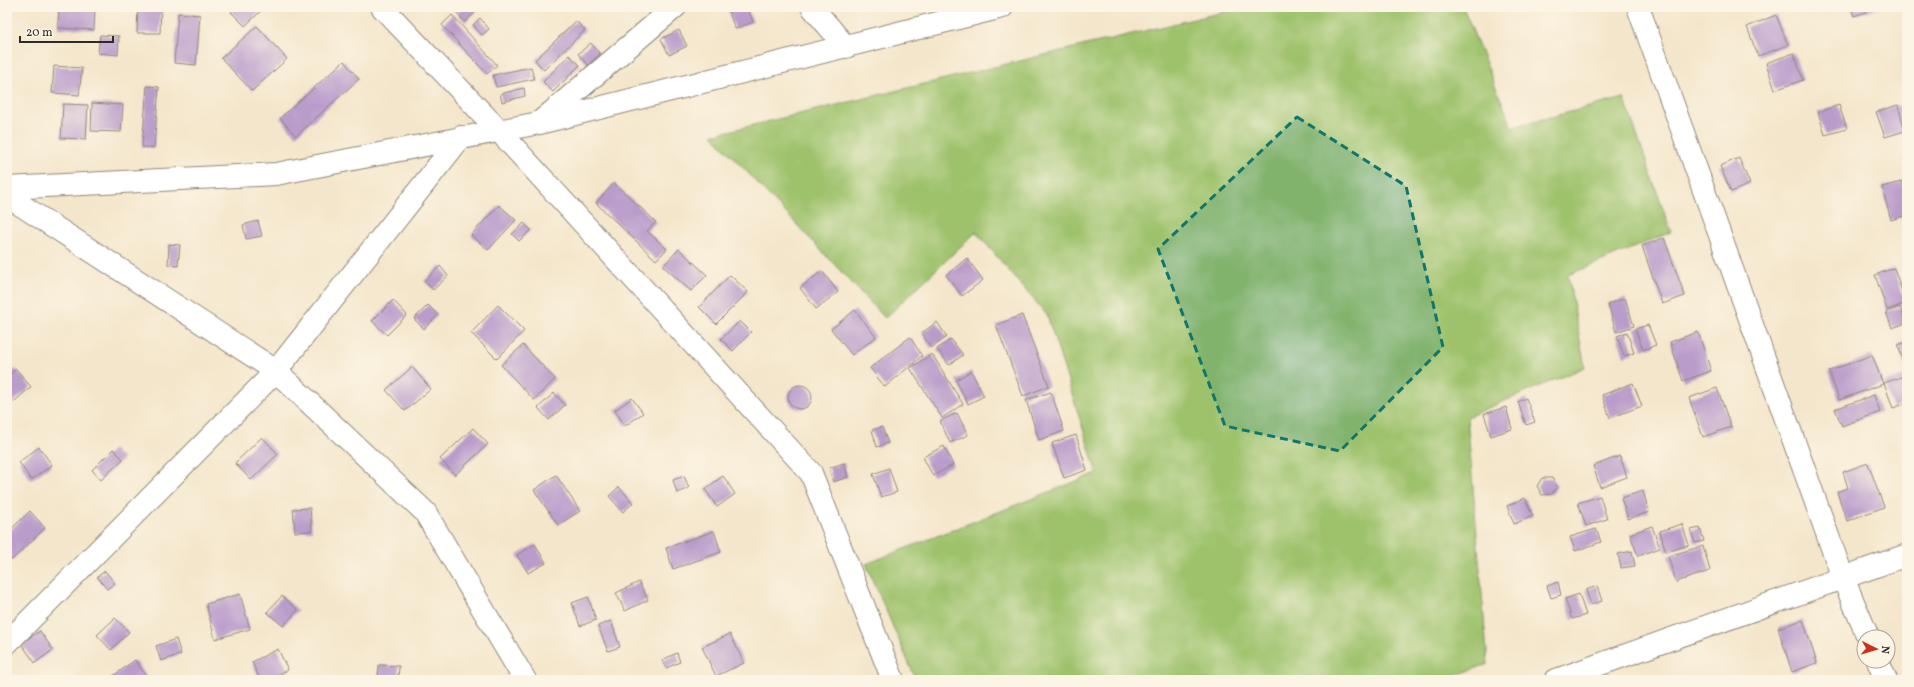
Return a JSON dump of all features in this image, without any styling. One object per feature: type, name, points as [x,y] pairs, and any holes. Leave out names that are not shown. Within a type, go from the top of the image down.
[{"type":"street","points":[[382,7],[500,132],[811,473],[893,680]]},
{"type":"street","points":[[539,124],[675,7]]},
{"type":"street","points":[[812,7],[846,47]]},
{"type":"street","points":[[7,188],[276,174],[461,137],[500,132],[539,124],[1002,7]]},
{"type":"street","points":[[1638,7],[1843,578],[1865,629]]},
{"type":"street","points":[[7,643],[276,371],[461,137]]},
{"type":"street","points":[[7,196],[276,371],[426,512],[520,679]]},
{"type":"street","points":[[1557,680],[1907,555]]},
{"type":"street","points":[[1881,669],[1886,680]]},
{"type":"highlighted area","points":[[1297,117],[1406,186],[1443,347],[1340,451],[1225,426],[1158,249]]},
{"type":"green space","points":[[1244,7],[1463,7],[1512,127],[1624,98],[1671,232],[1568,275],[1585,367],[1467,417],[1488,664],[1442,680],[916,680],[866,564],[1097,473],[1047,315],[976,232],[885,318],[712,135]]},
{"type":"building","points":[[59,7],[95,7],[94,30],[58,28]]},
{"type":"building","points":[[138,7],[161,7],[160,33],[137,33]]},
{"type":"building","points":[[236,7],[259,7],[262,10],[245,26],[231,12]]},
{"type":"building","points":[[464,7],[472,7],[476,12],[465,22],[457,13]]},
{"type":"building","points":[[727,7],[747,7],[753,22],[735,29]]},
{"type":"building","points":[[1851,7],[1880,7],[1854,16]]},
{"type":"building","points":[[178,13],[200,15],[196,65],[174,63]]},
{"type":"building","points":[[452,15],[497,65],[487,74],[442,25]]},
{"type":"building","points":[[1776,15],[1788,45],[1758,56],[1747,27]]},
{"type":"building","points":[[480,18],[489,29],[482,35],[473,25]]},
{"type":"building","points":[[576,21],[585,30],[544,70],[535,60]]},
{"type":"building","points":[[257,26],[287,59],[252,91],[221,58]]},
{"type":"building","points":[[679,30],[687,46],[669,55],[661,39]]},
{"type":"building","points":[[100,35],[119,36],[118,55],[98,53]]},
{"type":"building","points":[[591,43],[600,54],[588,65],[578,54]]},
{"type":"building","points":[[1794,53],[1803,80],[1775,90],[1766,63]]},
{"type":"building","points":[[569,55],[580,65],[553,92],[543,82]]},
{"type":"building","points":[[344,61],[359,79],[296,136],[280,118]]},
{"type":"building","points":[[54,66],[82,68],[79,95],[52,93]]},
{"type":"building","points":[[531,67],[534,79],[496,87],[493,75]]},
{"type":"building","points":[[147,86],[159,87],[154,148],[142,147]]},
{"type":"building","points":[[524,88],[525,96],[502,102],[500,94]]},
{"type":"building","points":[[92,103],[123,105],[121,132],[91,131]]},
{"type":"building","points":[[63,104],[88,105],[86,139],[61,138]]},
{"type":"building","points":[[1839,105],[1847,129],[1825,135],[1818,112]]},
{"type":"building","points":[[1898,105],[1905,131],[1885,137],[1876,112]]},
{"type":"building","points":[[1739,158],[1750,184],[1731,192],[1720,166]]},
{"type":"building","points":[[1905,181],[1907,188],[1907,215],[1891,220],[1882,187]]},
{"type":"building","points":[[614,183],[656,222],[647,231],[667,249],[656,260],[596,203]]},
{"type":"building","points":[[499,205],[516,220],[488,250],[471,235]]},
{"type":"building","points":[[258,221],[262,236],[246,239],[243,225]]},
{"type":"building","points":[[524,223],[531,230],[519,241],[512,234]]},
{"type":"building","points":[[1664,238],[1685,296],[1662,304],[1642,246]]},
{"type":"building","points":[[169,244],[180,245],[178,266],[168,265]]},
{"type":"building","points":[[679,249],[707,275],[691,291],[663,266]]},
{"type":"building","points":[[967,258],[983,280],[962,296],[946,275]]},
{"type":"building","points":[[440,266],[448,276],[433,290],[424,281]]},
{"type":"building","points":[[1894,268],[1906,303],[1887,310],[1875,275]]},
{"type":"building","points":[[822,271],[838,292],[816,309],[800,288]]},
{"type":"building","points":[[730,275],[748,292],[716,324],[699,307]]},
{"type":"building","points":[[1625,298],[1634,326],[1616,332],[1608,304]]},
{"type":"building","points":[[393,300],[407,315],[387,335],[372,321]]},
{"type":"building","points":[[428,305],[438,315],[424,329],[414,319]]},
{"type":"building","points":[[498,305],[524,331],[497,359],[471,333]]},
{"type":"building","points":[[1900,307],[1906,323],[1892,328],[1886,312]]},
{"type":"building","points":[[855,310],[876,337],[852,355],[831,329]]},
{"type":"building","points":[[1022,315],[1049,386],[1023,396],[996,325]]},
{"type":"building","points":[[740,321],[751,332],[733,351],[721,339]]},
{"type":"building","points":[[937,322],[947,337],[931,348],[922,333]]},
{"type":"building","points":[[1648,325],[1656,345],[1643,350],[1635,329]]},
{"type":"building","points":[[1627,332],[1634,353],[1624,356],[1617,336]]},
{"type":"building","points":[[1698,332],[1711,371],[1683,381],[1670,342]]},
{"type":"building","points":[[910,337],[922,356],[885,387],[870,368]]},
{"type":"building","points":[[951,339],[963,355],[949,365],[937,349]]},
{"type":"building","points":[[1907,342],[1907,373],[1898,345]]},
{"type":"building","points":[[523,345],[555,379],[534,400],[501,365]]},
{"type":"building","points":[[932,354],[963,404],[942,418],[910,368]]},
{"type":"building","points":[[1872,355],[1883,384],[1839,400],[1829,371]]},
{"type":"building","points":[[412,367],[431,389],[405,411],[386,390]]},
{"type":"building","points":[[16,369],[31,387],[10,405],[7,402],[7,377]]},
{"type":"building","points":[[971,371],[984,396],[968,404],[956,380]]},
{"type":"building","points":[[1907,375],[1907,403],[1893,408],[1884,383]]},
{"type":"building","points":[[1633,383],[1642,406],[1610,418],[1602,395]]},
{"type":"building","points":[[800,385],[809,388],[812,397],[809,406],[800,409],[791,406],[788,397],[791,388]]},
{"type":"building","points":[[1717,388],[1731,427],[1703,437],[1689,398]]},
{"type":"building","points":[[1051,392],[1064,431],[1039,440],[1026,400]]},
{"type":"building","points":[[554,393],[565,405],[549,420],[538,408]]},
{"type":"building","points":[[1874,395],[1880,412],[1842,426],[1835,409]]},
{"type":"building","points":[[632,398],[643,413],[625,426],[615,410]]},
{"type":"building","points":[[1526,398],[1535,422],[1526,425],[1518,402]]},
{"type":"building","points":[[1506,407],[1512,429],[1491,436],[1484,414]]},
{"type":"building","points":[[957,413],[968,435],[950,443],[940,421]]},
{"type":"building","points":[[882,427],[888,443],[877,447],[872,430]]},
{"type":"building","points":[[473,428],[488,444],[455,475],[440,459]]},
{"type":"building","points":[[1076,435],[1087,470],[1064,478],[1052,443]]},
{"type":"building","points":[[262,437],[278,454],[251,480],[235,463]]},
{"type":"building","points":[[944,446],[953,465],[933,476],[923,457]]},
{"type":"building","points":[[39,447],[52,465],[31,480],[19,462]]},
{"type":"building","points":[[113,449],[123,459],[101,480],[92,470]]},
{"type":"building","points":[[1620,456],[1627,477],[1600,487],[1593,466]]},
{"type":"building","points":[[844,463],[848,477],[833,482],[829,468]]},
{"type":"building","points":[[1868,463],[1884,507],[1847,521],[1837,492],[1848,488],[1843,472]]},
{"type":"building","points":[[889,468],[897,492],[881,497],[873,474]]},
{"type":"building","points":[[556,475],[580,511],[558,525],[534,490]]},
{"type":"building","points":[[684,476],[689,488],[677,493],[673,480]]},
{"type":"building","points":[[723,476],[735,494],[717,507],[705,489]]},
{"type":"building","points":[[1542,478],[1552,478],[1557,486],[1552,494],[1542,495],[1537,486]]},
{"type":"building","points":[[619,487],[633,503],[623,512],[609,496]]},
{"type":"building","points":[[1643,491],[1649,512],[1628,519],[1621,498]]},
{"type":"building","points":[[1600,496],[1607,519],[1586,526],[1578,503]]},
{"type":"building","points":[[1525,498],[1533,516],[1514,524],[1507,506]]},
{"type":"building","points":[[310,508],[312,531],[295,532],[293,509]]},
{"type":"building","points":[[30,511],[45,528],[12,560],[7,555],[7,533]]},
{"type":"building","points":[[1682,524],[1689,545],[1666,552],[1660,531]]},
{"type":"building","points":[[1652,526],[1660,548],[1638,556],[1630,534]]},
{"type":"building","points":[[1700,528],[1704,541],[1695,543],[1691,530]]},
{"type":"building","points":[[1596,529],[1601,542],[1575,551],[1570,537]]},
{"type":"building","points":[[714,531],[721,552],[673,569],[666,548]]},
{"type":"building","points":[[535,544],[546,563],[528,573],[517,555]]},
{"type":"building","points":[[1703,546],[1710,571],[1676,582],[1668,556]]},
{"type":"building","points":[[1632,551],[1635,566],[1621,568],[1618,554]]},
{"type":"building","points":[[105,571],[115,583],[107,589],[97,577]]},
{"type":"building","points":[[639,582],[648,600],[625,611],[616,593]]},
{"type":"building","points":[[1558,582],[1561,595],[1551,598],[1547,586]]},
{"type":"building","points":[[1597,586],[1602,601],[1591,605],[1586,590]]},
{"type":"building","points":[[240,594],[250,629],[215,639],[206,604]]},
{"type":"building","points":[[1579,594],[1586,615],[1572,619],[1565,599]]},
{"type":"building","points":[[282,596],[298,610],[283,626],[267,612]]},
{"type":"building","points":[[588,597],[596,620],[580,626],[572,603]]},
{"type":"building","points":[[115,618],[129,632],[111,650],[97,635]]},
{"type":"building","points":[[1803,620],[1817,663],[1792,672],[1778,628]]},
{"type":"building","points":[[611,621],[620,647],[608,651],[598,626]]},
{"type":"building","points":[[40,631],[53,650],[35,663],[21,643]]},
{"type":"building","points":[[730,634],[744,663],[716,676],[702,647]]},
{"type":"building","points":[[176,639],[181,654],[161,661],[156,646]]},
{"type":"building","points":[[278,649],[288,670],[267,680],[260,680],[252,662]]},
{"type":"building","points":[[677,653],[680,662],[666,668],[662,660]]},
{"type":"building","points":[[135,660],[147,677],[142,680],[108,680]]},
{"type":"building","points":[[379,665],[399,666],[398,680],[378,680]]}]
